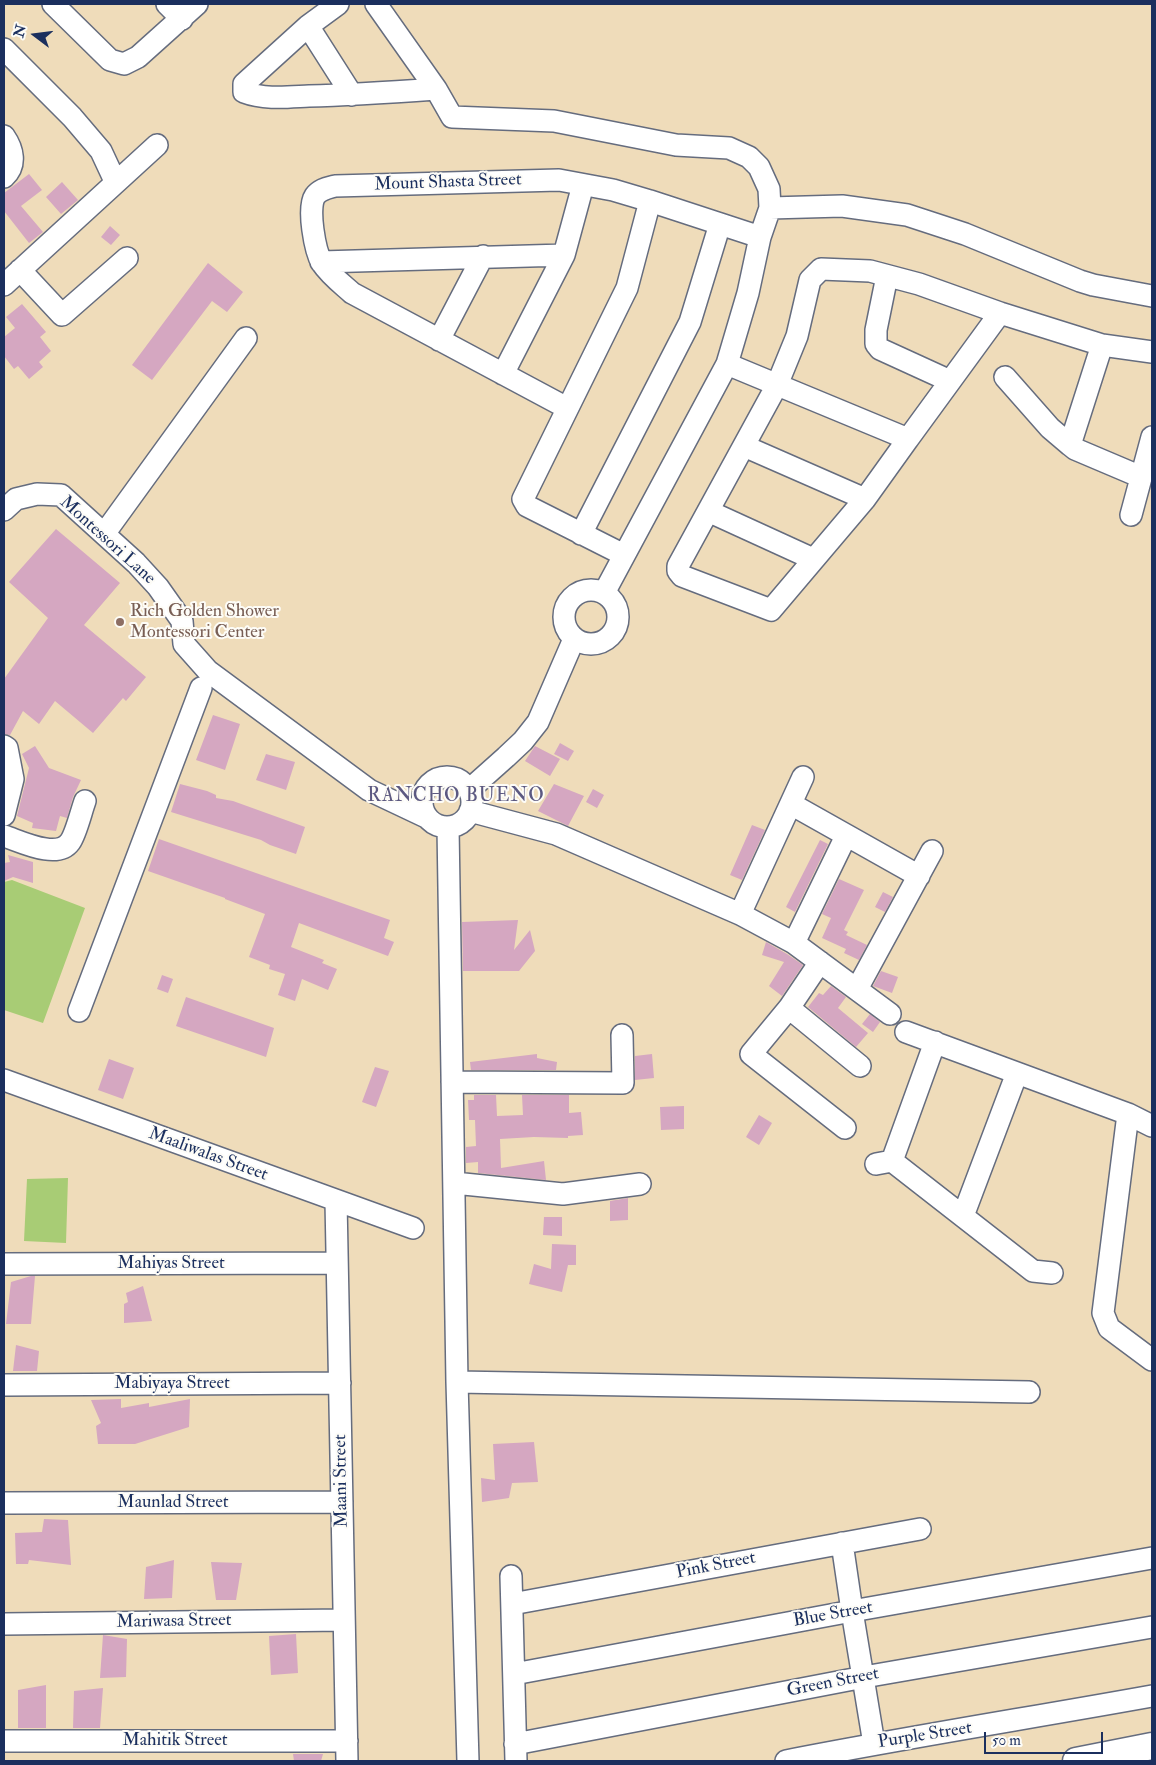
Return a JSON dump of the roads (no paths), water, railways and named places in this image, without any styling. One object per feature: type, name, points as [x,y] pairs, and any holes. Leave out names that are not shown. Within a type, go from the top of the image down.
[{"type":"main road","points":[[1076,1761],[1152,1746]]},
{"type":"street","points":[[53,4],[110,60],[124,64],[138,57],[175,11],[197,4]]},
{"type":"street","points":[[338,4],[308,26],[244,84],[244,92],[254,96],[274,97],[352,95],[436,89]]},
{"type":"street","points":[[376,4],[436,89],[452,117],[554,121],[676,145],[729,148],[749,157],[759,167],[769,189],[770,208],[760,237],[748,293],[727,364],[604,593]]},
{"type":"street","points":[[308,26],[352,95]]},
{"type":"street","points":[[4,50],[72,117],[101,151],[115,182]]},
{"type":"street","points":[[4,136],[10,145],[13,158],[12,164],[4,177]]},
{"type":"street","points":[[4,284],[157,145]]},
{"type":"street","name":"Mount Shasta Street","points":[[321,262],[310,220],[313,198],[320,190],[335,186],[559,180],[613,190],[760,237]]},
{"type":"street","points":[[503,374],[564,255],[583,185]]},
{"type":"street","points":[[624,555],[527,506],[523,499],[566,408],[627,288],[650,201]]},
{"type":"street","points":[[770,208],[842,206],[907,215],[965,234],[1080,281],[1152,296]]},
{"type":"street","points":[[581,534],[690,322],[720,224]]},
{"type":"street","points":[[321,262],[564,255]]},
{"type":"street","points":[[439,340],[483,256]]},
{"type":"street","points":[[20,270],[62,315],[127,258]]},
{"type":"street","points":[[321,262],[352,293],[566,408]]},
{"type":"street","points":[[1000,313],[865,499],[771,610],[682,576],[678,571],[678,566],[777,385],[797,336],[810,280],[820,269],[870,271],[919,284],[1000,313],[1102,345],[1152,352]]},
{"type":"street","points":[[887,276],[876,330],[876,344],[880,349],[950,381]]},
{"type":"street","points":[[104,534],[246,338]]},
{"type":"street","points":[[1070,445],[1102,345]]},
{"type":"street","points":[[727,364],[908,440]]},
{"type":"street","points":[[1005,377],[1050,428],[1075,449],[1141,477]]},
{"type":"street","points":[[1131,515],[1152,437]]},
{"type":"street","points":[[744,446],[865,499]]},
{"type":"street","name":"Montessori Lane","points":[[10,505],[37,494],[61,495],[136,563],[158,587],[182,621],[184,644],[208,671],[370,790],[426,817]]},
{"type":"street","points":[[708,512],[814,559]]},
{"type":"street","points":[[586,590],[604,593],[615,604],[618,612],[618,620],[611,635],[597,644],[589,644],[574,639],[564,624],[565,606],[577,593],[586,590]]},
{"type":"street","points":[[574,639],[538,722],[469,800],[462,822],[448,827],[440,826],[432,823],[426,817],[423,810],[423,794],[432,782],[447,778],[455,779],[469,800],[556,834],[740,914],[794,943],[890,1014]]},
{"type":"street","points":[[79,1011],[201,688]]},
{"type":"street","points":[[4,746],[7,748],[13,779],[4,815]]},
{"type":"street","points":[[740,914],[803,777]]},
{"type":"street","points":[[4,836],[44,850],[60,849],[70,842],[85,801]]},
{"type":"street","points":[[791,804],[919,876]]},
{"type":"street","points":[[448,827],[457,1382],[468,1761]]},
{"type":"street","points":[[794,943],[846,836]]},
{"type":"street","points":[[857,989],[932,851]]},
{"type":"street","points":[[820,962],[789,1008],[751,1054],[844,1128]]},
{"type":"street","points":[[789,1008],[860,1066]]},
{"type":"street","points":[[906,1032],[1128,1114],[1152,1126]]},
{"type":"street","points":[[452,1082],[623,1083],[622,1036]]},
{"type":"street","points":[[935,1042],[884,1162],[963,1216],[1033,1271],[1052,1272]]},
{"type":"street","points":[[963,1216],[1017,1073]]},
{"type":"street","name":"Maaliwalas Street","points":[[4,1080],[413,1228]]},
{"type":"street","points":[[1128,1114],[1103,1313],[1110,1328],[1152,1360]]},
{"type":"street","points":[[454,1183],[563,1194],[640,1184]]},
{"type":"street","name":"Maani Street","points":[[336,1201],[347,1751]]},
{"type":"street","name":"Mahiyas Street","points":[[4,1264],[338,1263]]},
{"type":"street","points":[[457,1382],[1029,1392]]},
{"type":"street","name":"Mabiyaya Street","points":[[4,1385],[340,1383]]},
{"type":"street","name":"Maunlad Street","points":[[4,1504],[342,1502]]},
{"type":"street","name":"Pink Street","points":[[512,1604],[920,1529]]},
{"type":"street","points":[[842,1543],[874,1744]]},
{"type":"street","name":"Blue Street","points":[[514,1674],[852,1611],[1152,1558]]},
{"type":"street","points":[[511,1576],[516,1753]]},
{"type":"street","name":"Mariwasa Street","points":[[4,1624],[344,1620]]},
{"type":"street","name":"Green Street","points":[[516,1753],[864,1677],[1152,1627]]},
{"type":"street","name":"Purple Street","points":[[786,1761],[1152,1696]]},
{"type":"street","name":"Mahitik Street","points":[[4,1741],[347,1751]]},
{"type":"place","name":"Rich Golden Shower Montessori Center","points":[[120,622]]},
{"type":"district","name":"RANCHO BUENO","points":[[456,797]]}]
